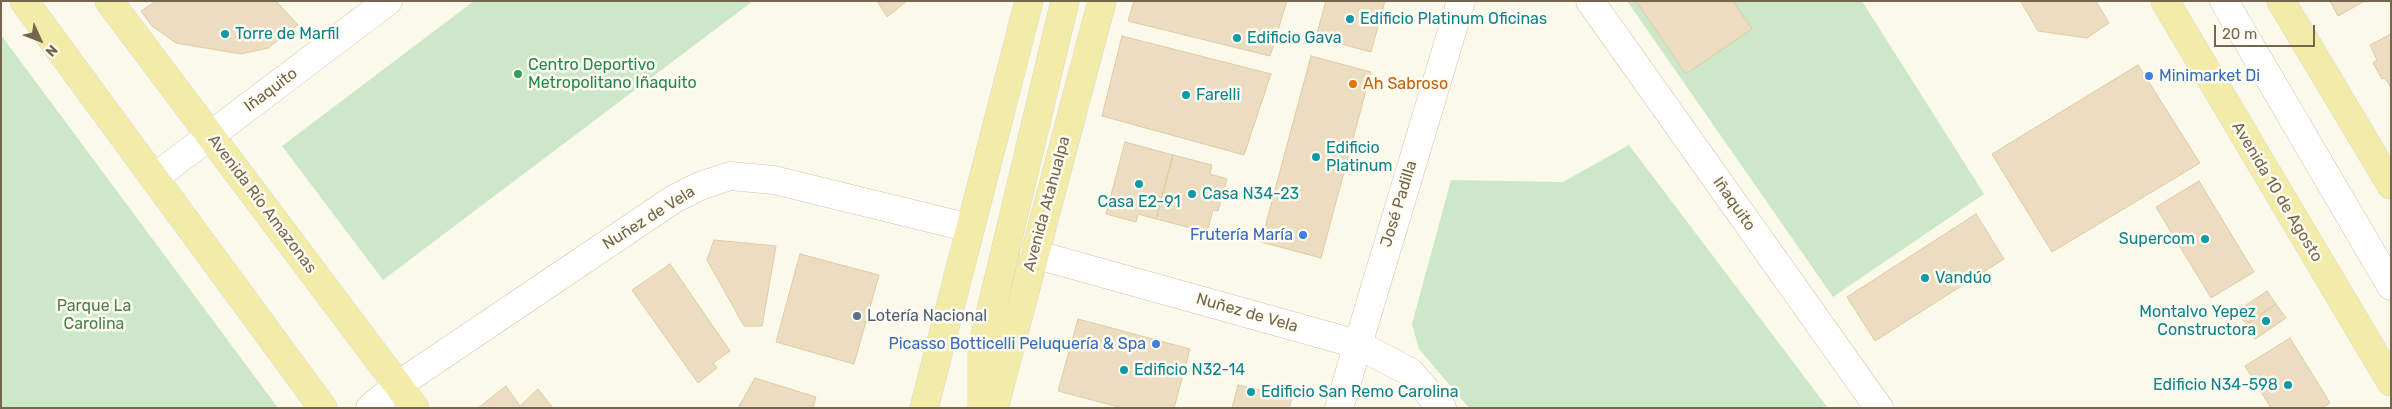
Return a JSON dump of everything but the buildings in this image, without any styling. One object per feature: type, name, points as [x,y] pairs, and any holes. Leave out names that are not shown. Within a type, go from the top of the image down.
[{"type":"main road","points":[[24,1],[323,408]]},
{"type":"main road","name":"Avenida Río Amazonas","points":[[109,1],[415,408]]},
{"type":"main road","points":[[924,408],[1029,1]]},
{"type":"main road","points":[[982,408],[982,348],[1065,1]]},
{"type":"main road","name":"Avenida 10 de Agosto","points":[[2165,1],[2391,382]]},
{"type":"main road","points":[[2281,1],[2391,185]]},
{"type":"main road","name":"Avenida Atahualpa","points":[[994,408],[1100,8]]},
{"type":"street","name":"Iñaquito","points":[[154,178],[388,1]]},
{"type":"street","name":"José Padilla","points":[[1339,408],[1461,1]]},
{"type":"street","name":"Iñaquito","points":[[1590,1],[1878,408]]},
{"type":"street","points":[[2224,1],[2391,286]]},
{"type":"street","name":"Nuñez de Vela","points":[[370,408],[398,385],[674,199],[700,186],[730,176],[774,180],[970,228]]},
{"type":"street","name":"Nuñez de Vela","points":[[1034,254],[1357,344],[1410,372],[1442,408]]},
{"type":"green space","name":"Centro Deportivo Metropolitano Iñaquito","points":[[474,1],[753,1],[383,280],[282,146]]},
{"type":"green space","points":[[1627,1],[1862,1],[1984,194],[1833,297]]},
{"type":"green space","name":"Parque La Carolina","points":[[1,35],[203,307],[278,408],[1,408]]},
{"type":"green space","points":[[1629,145],[1828,408],[1469,408],[1419,349],[1412,324],[1451,180],[1563,182]]},
{"type":"place","name":"Edificio Platinum Oficinas","points":[[1350,19]]},
{"type":"place","name":"Torre de Marfil","points":[[225,34]]},
{"type":"place","name":"Edificio Gava","points":[[1237,38]]},
{"type":"place","name":"Centro Deportivo Metropolitano Iñaquito","points":[[518,74]]},
{"type":"place","name":"Minimarket Di","points":[[2149,76]]},
{"type":"place","name":"Ah Sabroso","points":[[1353,84]]},
{"type":"place","name":"Farelli","points":[[1186,95]]},
{"type":"place","name":"Edificio Platinum","points":[[1316,157]]},
{"type":"place","name":"Casa E2-91","points":[[1139,184]]},
{"type":"place","name":"Casa N34-23","points":[[1192,194]]},
{"type":"place","name":"Frutería María","points":[[1303,235]]},
{"type":"place","name":"Supercom","points":[[2205,239]]},
{"type":"place","name":"Vandúo","points":[[1925,278]]},
{"type":"place","name":"Lotería Nacional","points":[[857,316]]},
{"type":"place","name":"Montalvo Yepez Constructora","points":[[2266,321]]},
{"type":"place","name":"Picasso Botticelli Peluquería & Spa","points":[[1156,344]]},
{"type":"place","name":"Edificio N32-14","points":[[1124,370]]},
{"type":"place","name":"Edificio N34-598","points":[[2288,385]]},
{"type":"place","name":"Edificio San Remo Carolina","points":[[1251,392]]}]
